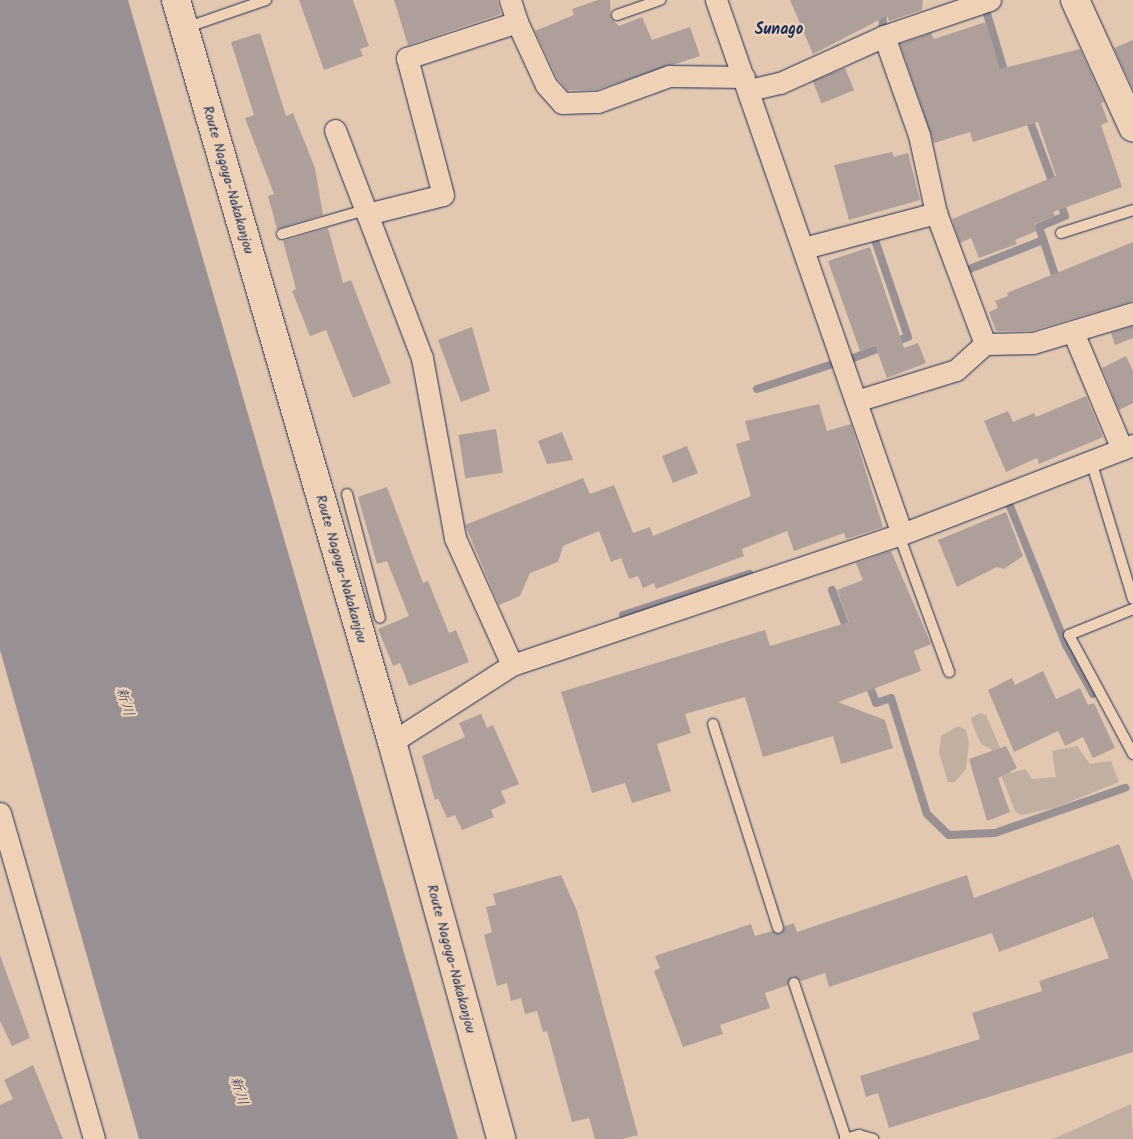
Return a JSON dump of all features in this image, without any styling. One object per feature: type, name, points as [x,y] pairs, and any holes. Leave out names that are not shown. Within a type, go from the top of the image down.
[{"type":"main road","name":"Route Nagoya-Nakakanjou","points":[[176,0],[356,580],[392,742],[501,1139]]},
{"type":"main road","points":[[1075,0],[1133,127]]},
{"type":"street","points":[[510,0],[517,22],[546,84],[562,103],[598,102],[669,76],[746,83],[780,83],[884,36],[990,0]]},
{"type":"street","points":[[716,0],[804,248],[901,535]]},
{"type":"street","points":[[366,212],[443,195],[407,58],[517,22]]},
{"type":"street","points":[[884,36],[919,135],[936,212],[985,344]]},
{"type":"street","points":[[335,130],[422,358],[455,538],[512,664]]},
{"type":"street","points":[[804,248],[936,212]]},
{"type":"street","points":[[856,400],[956,370],[985,344],[1034,343],[1133,313]]},
{"type":"street","points":[[392,742],[512,664],[901,535],[1127,447],[1073,332]]},
{"type":"street","points":[[0,814],[94,1139]]},
{"type":"lane","points":[[184,28],[266,0]]},
{"type":"lane","points":[[617,16],[660,0]]},
{"type":"lane","points":[[1061,233],[1133,210]]},
{"type":"lane","points":[[282,234],[366,212]]},
{"type":"lane","points":[[1091,461],[1133,599]]},
{"type":"lane","points":[[347,494],[356,580],[380,618]]},
{"type":"lane","points":[[901,535],[949,672]]},
{"type":"lane","points":[[1133,609],[1069,635],[1133,754]]},
{"type":"lane","points":[[712,724],[778,928]]},
{"type":"lane","points":[[794,983],[845,1139],[873,1139]]},
{"type":"shaded area","points":[[980,713],[986,715],[1011,773],[1025,769],[1032,779],[1056,777],[1052,751],[1077,746],[1090,764],[1111,761],[1119,782],[1054,808],[1021,815],[1015,811],[991,749],[981,744],[973,726],[971,718]]},
{"type":"shaded area","points":[[958,726],[966,730],[969,743],[966,769],[955,782],[948,782],[939,753],[941,736]]},
{"type":"shaded area","points":[[1131,1104],[1133,1139],[1053,1139]]},
{"type":"water","name":"新川","points":[[0,0],[128,0],[458,1139],[139,1139],[0,650]]},
{"type":"building","points":[[299,0],[353,0],[369,46],[360,49],[363,56],[324,70]]},
{"type":"building","points":[[394,0],[497,0],[501,14],[408,45]]},
{"type":"building","points":[[598,0],[610,0],[611,18],[619,26],[642,17],[652,40],[690,27],[700,56],[596,90],[567,90],[557,78],[535,31],[574,15],[572,9]]},
{"type":"building","points":[[790,0],[923,0],[922,10],[889,21],[887,16],[813,54]]},
{"type":"building","points":[[986,22],[1000,69],[1080,49],[1104,102],[1101,103],[1108,122],[1101,125],[1122,187],[1053,212],[1055,216],[1034,224],[1037,231],[1015,240],[1017,244],[979,258],[971,238],[960,243],[952,219],[1056,176],[1038,122],[973,142],[970,132],[934,143],[900,44],[931,33],[934,39]]},
{"type":"building","points":[[260,33],[286,116],[293,113],[315,168],[323,215],[277,229],[268,196],[274,194],[245,118],[254,115],[231,42]]},
{"type":"building","points":[[1133,40],[1133,89],[1114,48]]},
{"type":"building","points":[[845,68],[854,90],[822,103],[813,81]]},
{"type":"building","points":[[892,152],[894,157],[908,153],[920,200],[849,220],[834,165]]},
{"type":"building","points":[[328,228],[343,283],[351,280],[391,383],[353,398],[326,330],[310,336],[292,291],[296,289],[283,241]]},
{"type":"building","points":[[1133,242],[1133,301],[1031,331],[996,331],[989,312],[998,308],[995,301],[1008,296],[1007,293]]},
{"type":"building","points":[[870,247],[904,348],[918,343],[926,363],[887,378],[875,345],[860,351],[828,261]]},
{"type":"building","points":[[1133,326],[1133,338],[1115,345],[1111,333]]},
{"type":"building","points":[[472,327],[490,391],[461,402],[438,340]]},
{"type":"building","points":[[1126,356],[1133,371],[1133,403],[1119,410],[1102,368]]},
{"type":"building","points":[[1086,396],[1103,437],[1039,464],[1037,458],[1006,472],[984,421],[1008,411],[1013,422],[1034,413],[1036,417]]},
{"type":"building","points":[[819,404],[827,431],[851,424],[883,527],[846,539],[844,533],[794,551],[787,531],[742,549],[744,556],[656,589],[654,583],[643,588],[638,576],[629,579],[621,558],[611,562],[599,531],[563,546],[558,562],[530,573],[520,596],[499,605],[465,525],[583,478],[590,494],[614,485],[633,533],[650,527],[653,536],[751,496],[736,444],[750,440],[745,421]]},
{"type":"building","points":[[496,429],[503,472],[465,478],[458,435]]},
{"type":"building","points":[[562,432],[573,460],[547,464],[538,441]]},
{"type":"building","points":[[687,446],[698,473],[673,483],[662,456]]},
{"type":"building","points":[[387,487],[423,583],[428,581],[449,633],[456,630],[469,662],[409,686],[400,663],[393,666],[378,629],[409,616],[387,561],[377,564],[358,497]]},
{"type":"building","points":[[1006,512],[1023,556],[1004,569],[997,567],[957,587],[938,540]]},
{"type":"building","points":[[891,551],[931,644],[914,651],[921,671],[838,702],[885,720],[893,748],[841,764],[833,736],[763,757],[745,697],[685,714],[691,733],[657,744],[671,791],[632,803],[625,783],[592,793],[561,692],[765,630],[770,646],[849,622],[837,590],[863,580],[856,563]]},
{"type":"building","points":[[1043,671],[1056,699],[1080,688],[1088,705],[1094,703],[1115,748],[1093,758],[1083,737],[1065,746],[1058,731],[1014,752],[988,690],[1012,678],[1015,685]]},
{"type":"building","points":[[481,714],[487,728],[493,725],[519,784],[501,791],[506,803],[491,810],[494,817],[462,830],[455,815],[447,818],[438,798],[435,800],[422,756],[465,737],[459,723]]},
{"type":"building","points":[[1006,746],[1017,768],[998,778],[1010,812],[987,821],[969,759]]},
{"type":"building","points":[[1119,844],[1133,881],[1133,1052],[889,1128],[878,1093],[866,1097],[860,1076],[980,1039],[972,1013],[1042,991],[1039,981],[1109,958],[1093,917],[999,952],[992,933],[829,987],[825,973],[801,981],[792,976],[788,985],[765,993],[770,1008],[720,1025],[723,1034],[683,1047],[654,971],[660,968],[655,956],[751,924],[755,936],[772,931],[781,934],[785,926],[794,923],[797,932],[967,875],[974,898]]},
{"type":"building","points":[[561,875],[577,911],[638,1135],[622,1139],[595,1139],[589,1118],[572,1122],[547,1031],[543,1032],[537,1011],[525,1014],[521,998],[511,1001],[507,983],[497,986],[484,935],[492,932],[486,907],[496,905],[493,894]]},
{"type":"building","points":[[0,955],[30,1038],[12,1046],[0,1021]]},
{"type":"building","points":[[33,1065],[63,1139],[0,1139],[0,1105],[13,1099],[4,1080]]},
{"type":"waterway","points":[[882,0],[883,27]]},
{"type":"waterway","points":[[985,7],[1006,77]]},
{"type":"waterway","points":[[1028,116],[1054,186]]},
{"type":"waterway","points":[[1057,281],[1039,227],[1065,216],[1059,199]]},
{"type":"waterway","points":[[851,359],[908,337],[874,237]]},
{"type":"waterway","points":[[967,270],[1043,240]]},
{"type":"waterway","points":[[757,389],[833,364]]},
{"type":"waterway","points":[[1008,501],[1066,645],[1093,694]]},
{"type":"waterway","points":[[623,615],[749,574]]},
{"type":"waterway","points":[[832,590],[848,632]]},
{"type":"waterway","points":[[868,682],[876,703],[891,698],[927,814],[949,835],[995,833],[1125,788]]},
{"type":"district","name":"Sunago","points":[[779,30]]}]
